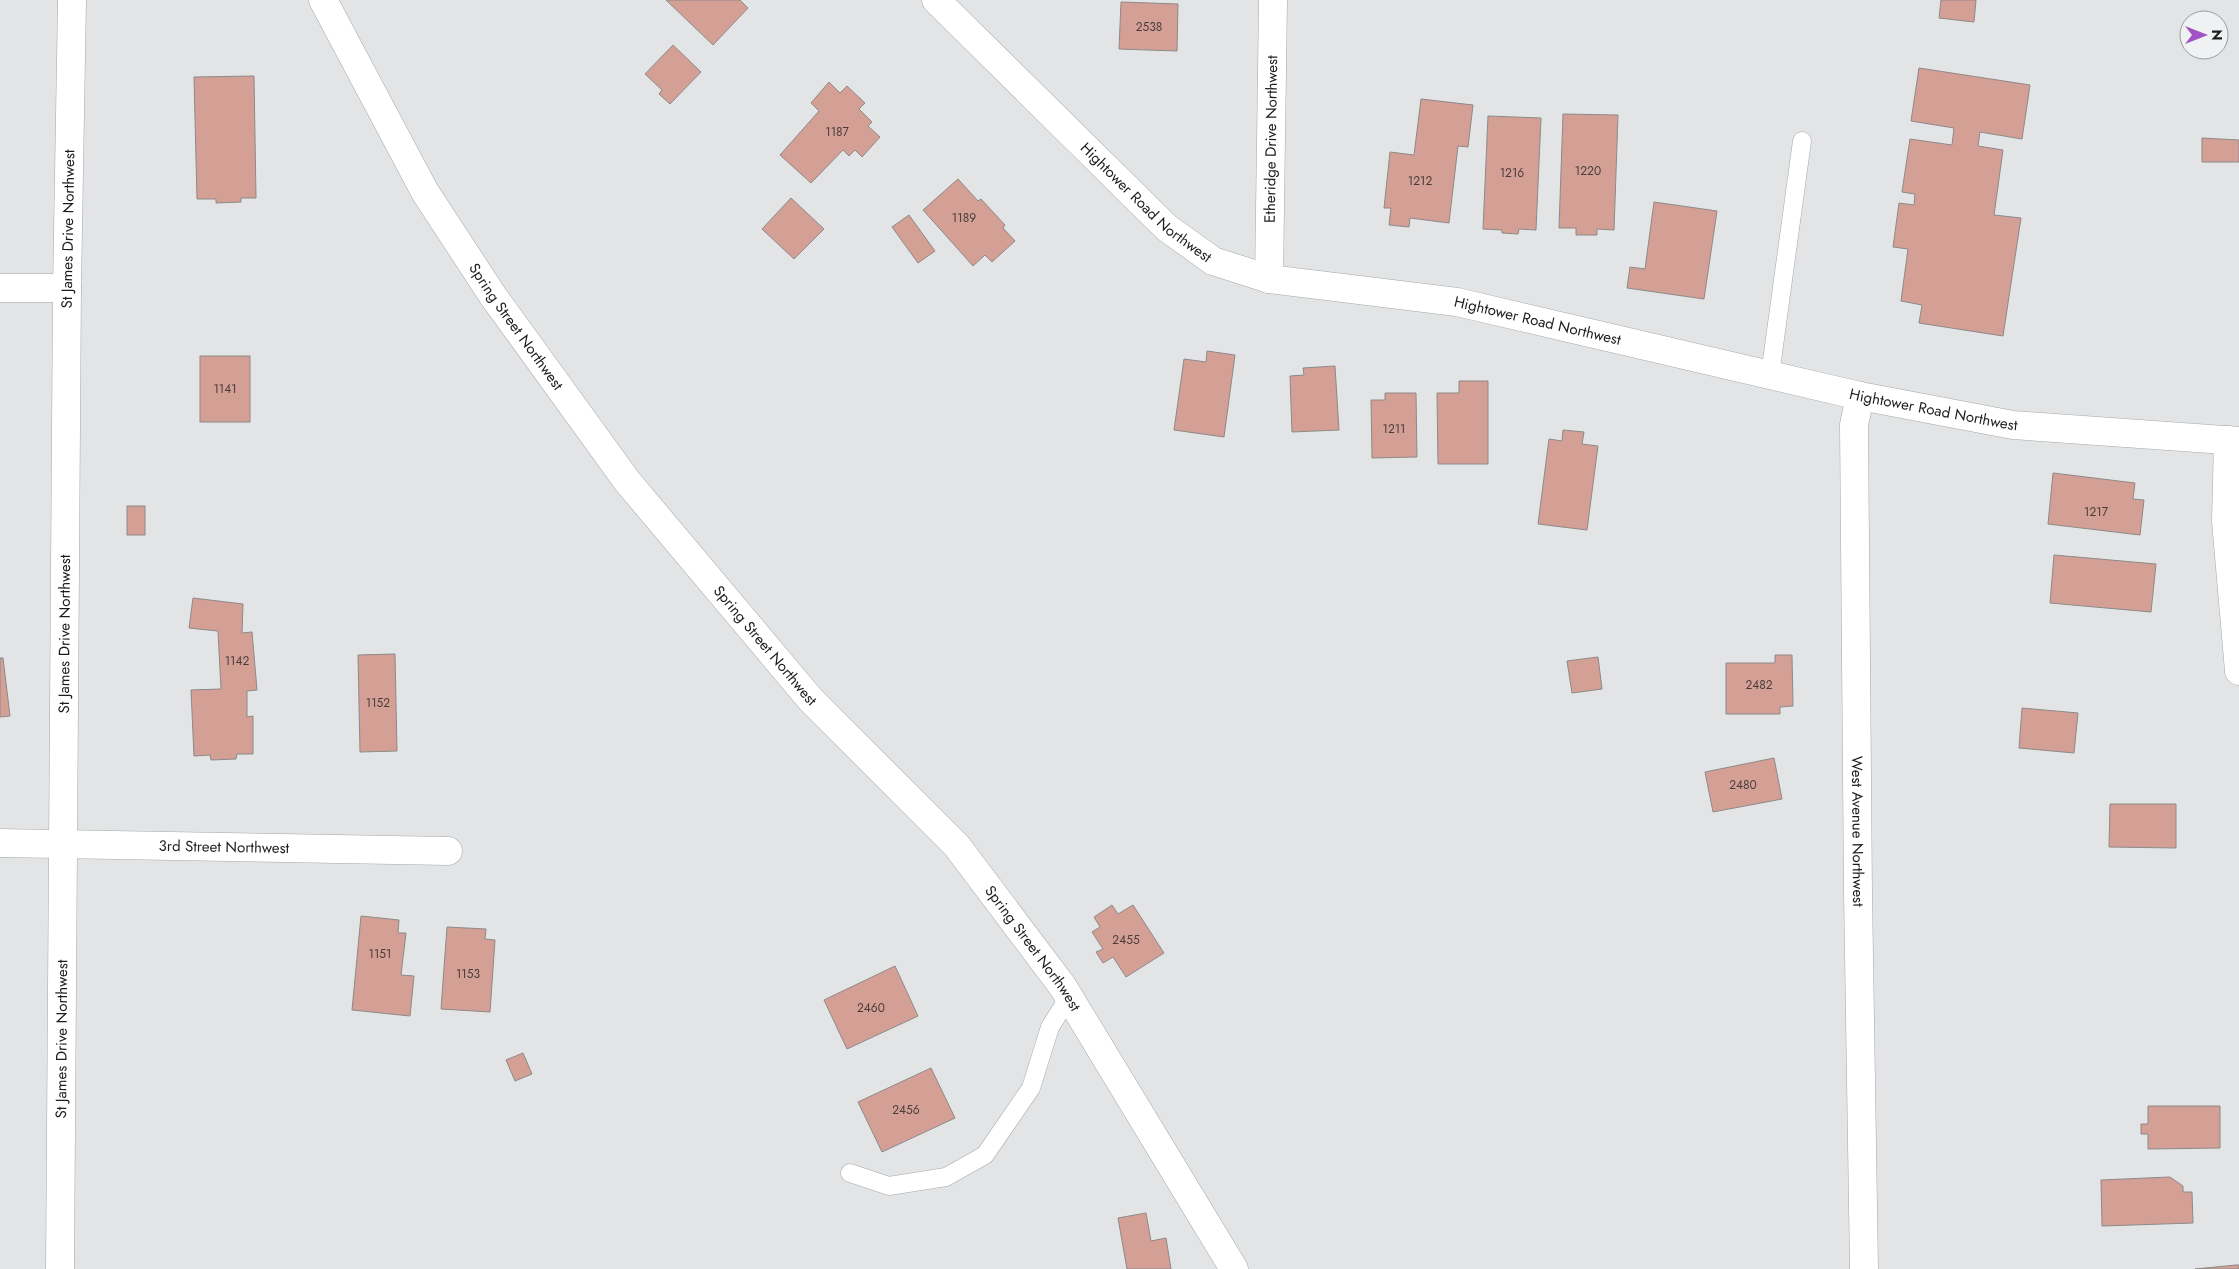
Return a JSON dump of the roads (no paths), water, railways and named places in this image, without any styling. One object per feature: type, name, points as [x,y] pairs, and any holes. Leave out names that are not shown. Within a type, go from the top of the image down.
[{"type":"street","name":"St James Drive Northwest","points":[[60,1269],[67,288],[72,0]]},
{"type":"street","name":"Spring Street Northwest","points":[[323,0],[425,192],[493,296],[627,481],[811,700],[957,846],[1069,997],[1234,1269]]},
{"type":"street","name":"Hightower Road Northwest","points":[[936,0],[1167,228],[1213,261],[1269,279],[1457,302],[1860,396],[2013,425],[2233,440]]},
{"type":"street","name":"Etheridge Drive Northwest","points":[[1269,279],[1273,0]]},
{"type":"street","points":[[0,288],[67,288]]},
{"type":"street","name":"West Avenue Northwest","points":[[1860,396],[1854,425],[1854,435],[1857,873],[1864,1269]]},
{"type":"street","points":[[2233,440],[2226,522],[2239,671]]},
{"type":"street","name":"3rd Street Northwest","points":[[0,843],[448,851]]},
{"type":"lane","points":[[1770,375],[1802,141]]},
{"type":"lane","points":[[850,1173],[889,1186],[946,1177],[986,1155],[1031,1088],[1050,1027],[1069,997]]}]
